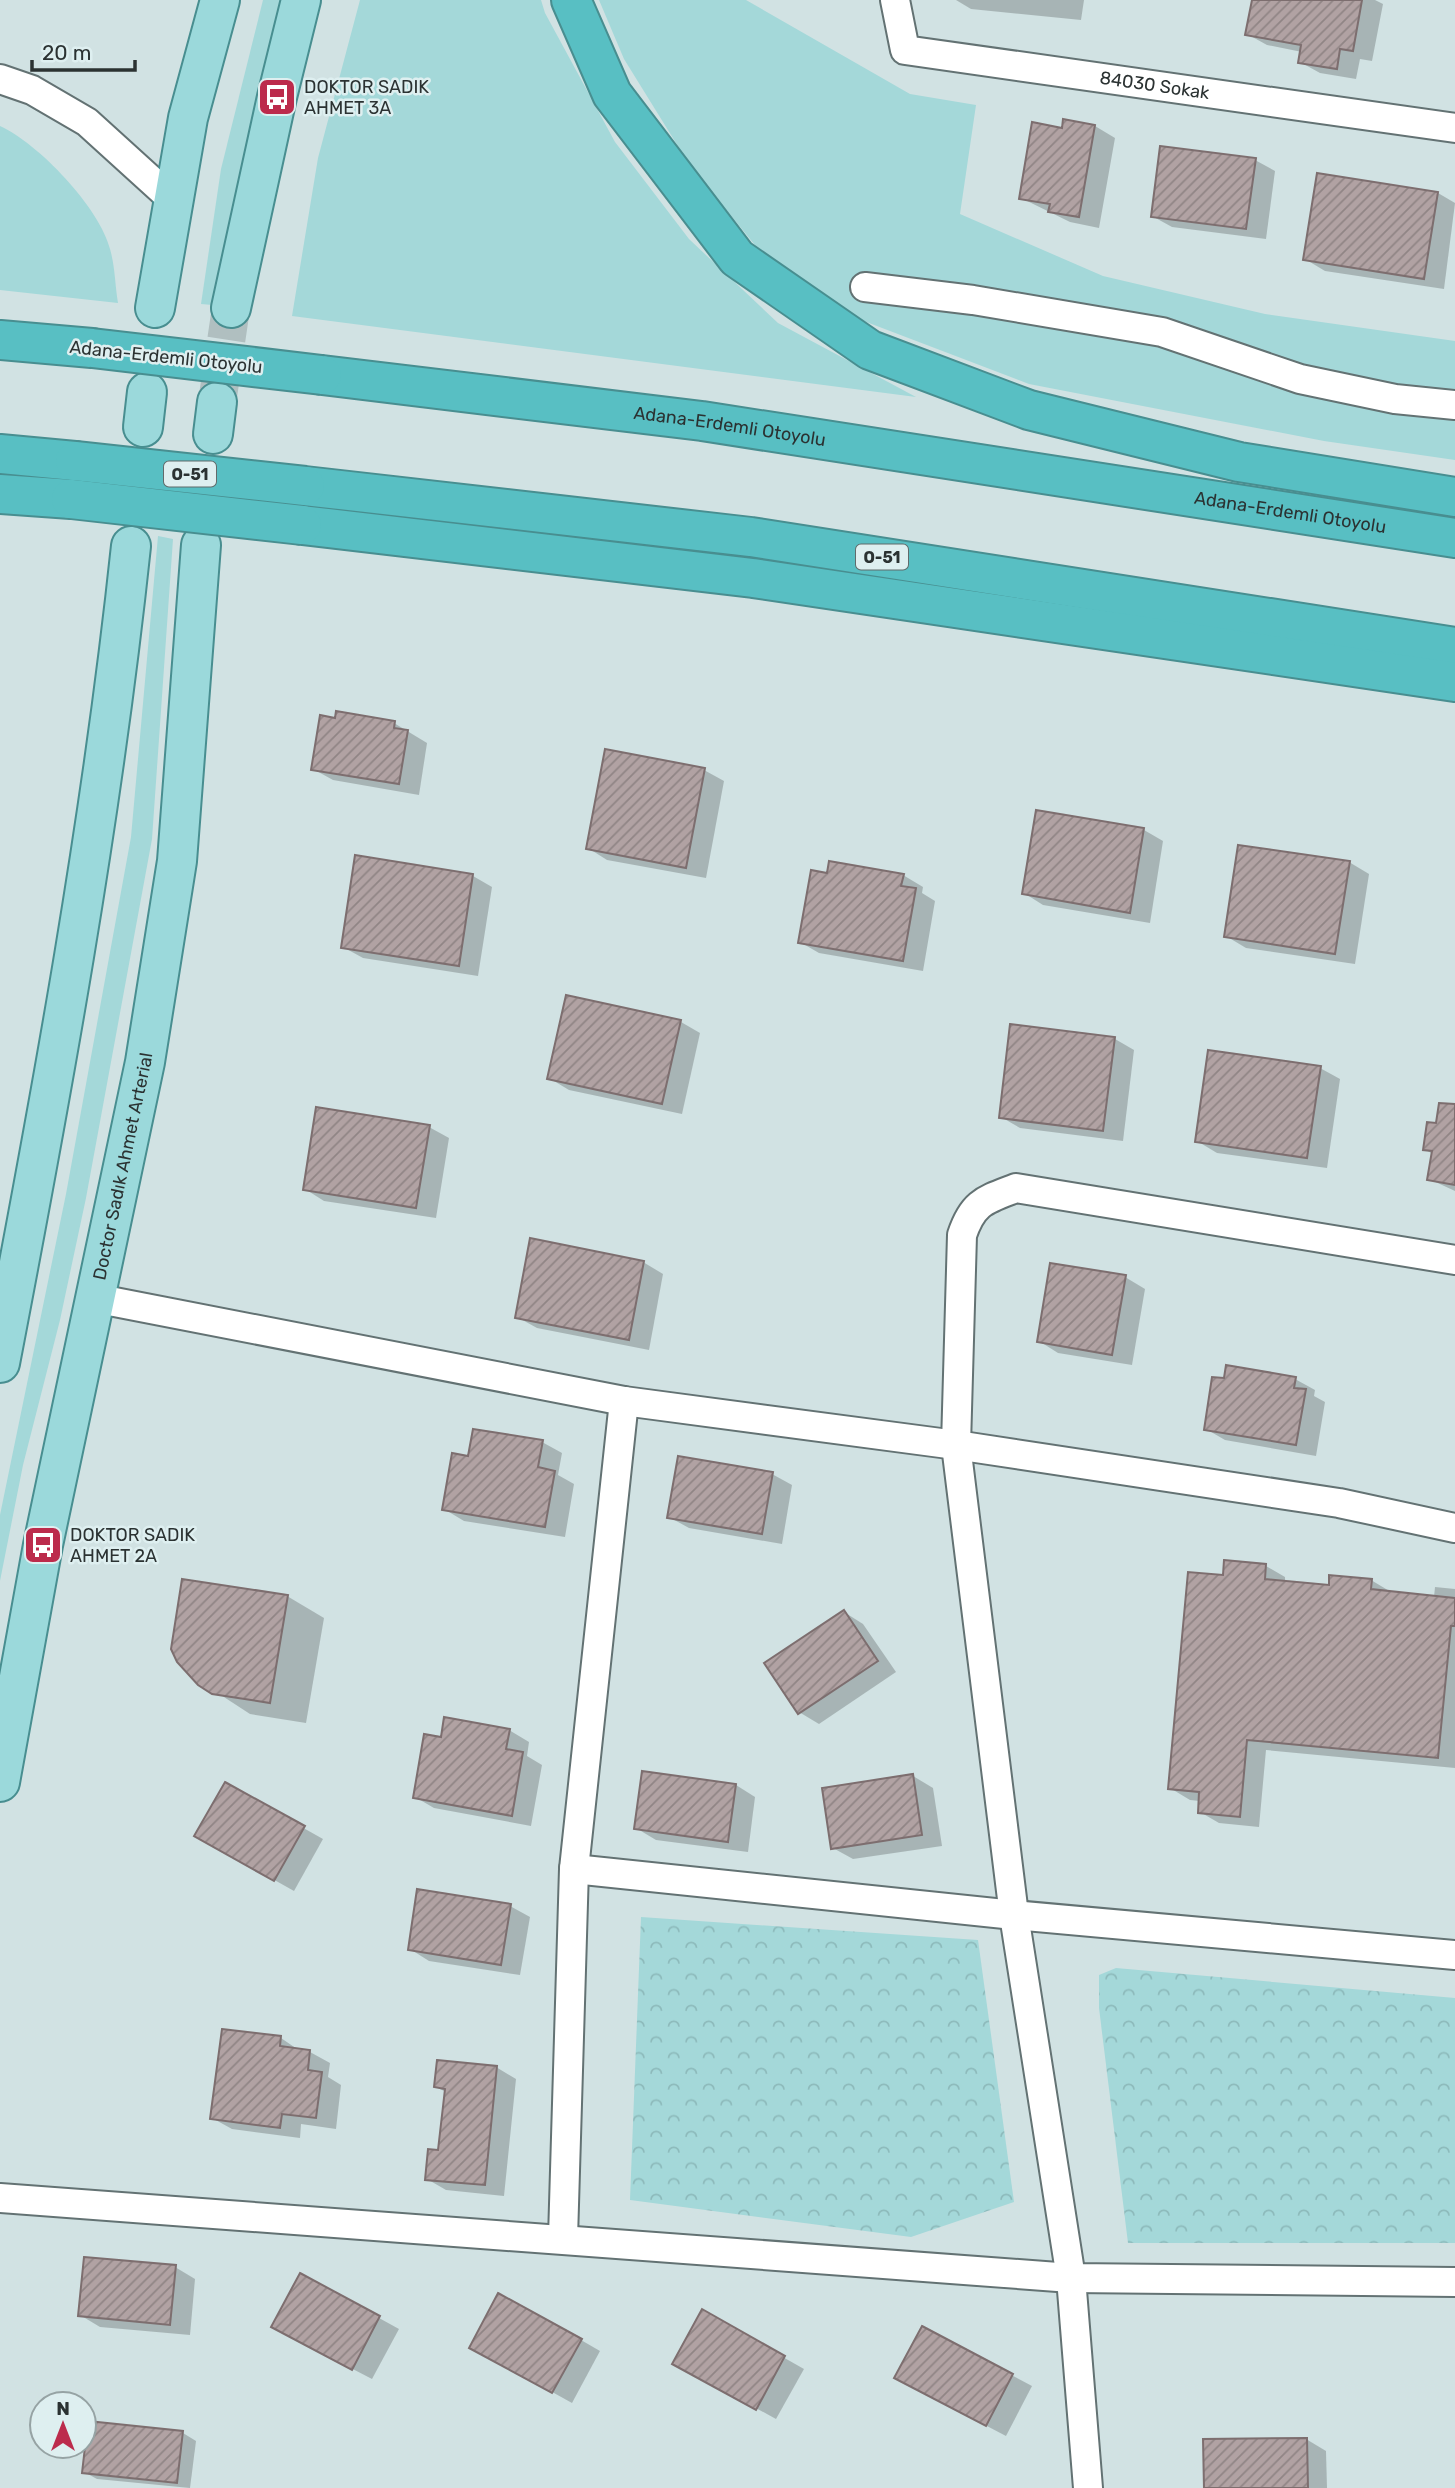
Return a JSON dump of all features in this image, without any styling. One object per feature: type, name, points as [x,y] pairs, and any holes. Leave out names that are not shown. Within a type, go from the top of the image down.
[{"type":"highway","points":[[571,0],[612,94],[737,258],[870,350],[1029,410],[1239,462],[1455,497]]},
{"type":"highway","name":"Adana-Erdemli Otoyolu","points":[[0,340],[92,348],[702,421],[1455,538]]},
{"type":"highway","name":"O-51","points":[[0,454],[751,537],[1455,647]]},
{"type":"highway","points":[[0,494],[71,499],[753,578],[1455,682]]},
{"type":"main road","points":[[155,308],[188,118],[220,0]]},
{"type":"main road","points":[[231,308],[276,97],[301,0]]},
{"type":"main road","name":"Doctor Sadık Ahmet Arterial","points":[[0,1782],[43,1545],[145,1062],[177,861],[201,545]]},
{"type":"main road","points":[[0,1363],[43,1136],[88,858],[131,546]]},
{"type":"street","name":"84030 Sokak","points":[[895,0],[905,50],[1455,128]]},
{"type":"street","points":[[0,79],[32,90],[87,122],[174,201]]},
{"type":"street","points":[[865,287],[973,300],[1162,332],[1300,379],[1395,399],[1455,405]]},
{"type":"street","points":[[1088,2488],[1071,2278],[1014,1915],[956,1446],[962,1235],[969,1214],[998,1195],[1016,1188],[1455,1260]]},
{"type":"street","points":[[94,1298],[624,1401],[956,1446],[1339,1503],[1455,1528]]},
{"type":"street","points":[[563,2238],[574,1869],[624,1401]]},
{"type":"street","points":[[574,1869],[1014,1915],[1455,1955]]},
{"type":"street","points":[[0,2198],[1071,2278],[1455,2282]]},
{"type":"green space","points":[[263,0],[285,0],[224,306],[201,304],[221,169]]},
{"type":"green space","points":[[360,0],[541,0],[545,13],[615,142],[689,239],[778,323],[916,397],[292,316],[318,158]]},
{"type":"green space","points":[[599,0],[746,0],[910,94],[976,105],[960,214],[1103,276],[1265,314],[1455,341],[1455,460],[1324,441],[1029,384],[848,315],[763,255],[689,164],[624,59]]},
{"type":"green space","points":[[0,126],[32,147],[66,178],[94,215],[110,249],[118,303],[0,290]]},
{"type":"green space","points":[[158,536],[173,539],[152,839],[86,1198],[60,1320],[23,1465],[0,1581],[0,1515],[66,1194],[131,837]]},
{"type":"green space","points":[[641,1917],[978,1940],[1014,2202],[911,2237],[630,2200]]},
{"type":"green space","points":[[1116,1968],[1455,1998],[1455,2243],[1128,2243],[1099,2008],[1099,1975]]},
{"type":"building","points":[[1252,0],[1362,0],[1353,51],[1340,49],[1337,69],[1298,63],[1301,45],[1245,35]]},
{"type":"building","points":[[1063,119],[1095,125],[1079,217],[1048,212],[1050,204],[1019,199],[1032,122],[1062,128]]},
{"type":"building","points":[[1160,146],[1256,158],[1246,229],[1151,217]]},
{"type":"building","points":[[1317,173],[1438,192],[1424,279],[1303,260]]},
{"type":"building","points":[[336,711],[395,721],[394,728],[408,730],[399,784],[311,770],[320,715],[335,718]]},
{"type":"building","points":[[605,749],[705,768],[686,868],[586,849]]},
{"type":"building","points":[[1036,810],[1144,828],[1130,913],[1022,894]]},
{"type":"building","points":[[1238,845],[1350,861],[1335,954],[1224,937]]},
{"type":"building","points":[[355,855],[473,874],[459,966],[341,948]]},
{"type":"building","points":[[829,861],[904,874],[901,886],[916,888],[903,961],[798,943],[811,870],[827,873]]},
{"type":"building","points":[[566,995],[681,1020],[662,1104],[547,1079]]},
{"type":"building","points":[[1010,1024],[1115,1037],[1103,1131],[999,1118]]},
{"type":"building","points":[[1208,1050],[1321,1066],[1307,1158],[1195,1142]]},
{"type":"building","points":[[1439,1103],[1455,1104],[1455,1185],[1427,1180],[1432,1151],[1423,1150],[1427,1122],[1436,1123]]},
{"type":"building","points":[[316,1107],[430,1125],[416,1208],[303,1190]]},
{"type":"building","points":[[530,1238],[644,1261],[629,1340],[515,1318]]},
{"type":"building","points":[[1050,1263],[1126,1275],[1112,1355],[1037,1342]]},
{"type":"building","points":[[1226,1365],[1296,1377],[1294,1388],[1306,1389],[1296,1445],[1204,1430],[1212,1377],[1224,1378]]},
{"type":"building","points":[[473,1429],[543,1440],[538,1467],[555,1471],[545,1527],[442,1510],[452,1453],[468,1456]]},
{"type":"building","points":[[678,1456],[773,1472],[762,1534],[667,1518]]},
{"type":"building","points":[[1224,1560],[1266,1564],[1265,1579],[1329,1585],[1329,1575],[1372,1579],[1371,1589],[1455,1598],[1455,1626],[1451,1626],[1438,1758],[1247,1740],[1240,1817],[1198,1813],[1199,1792],[1168,1789],[1188,1572],[1223,1575]]},
{"type":"building","points":[[182,1579],[288,1595],[270,1703],[212,1694],[198,1685],[177,1662],[171,1649]]},
{"type":"building","points":[[844,1610],[878,1661],[798,1714],[764,1663]]},
{"type":"building","points":[[444,1717],[510,1729],[506,1749],[523,1752],[512,1816],[413,1798],[424,1734],[441,1737]]},
{"type":"building","points":[[642,1771],[736,1784],[728,1842],[634,1829]]},
{"type":"building","points":[[913,1774],[922,1835],[831,1849],[822,1788]]},
{"type":"building","points":[[225,1782],[305,1826],[274,1881],[194,1836]]},
{"type":"building","points":[[417,1889],[511,1904],[501,1965],[408,1950]]},
{"type":"building","points":[[222,2029],[281,2036],[280,2046],[310,2050],[308,2070],[322,2072],[316,2118],[282,2114],[280,2128],[210,2119]]},
{"type":"building","points":[[437,2060],[497,2066],[485,2185],[425,2180],[428,2149],[438,2150],[445,2089],[434,2087]]},
{"type":"building","points":[[84,2257],[176,2265],[170,2325],[78,2316]]},
{"type":"building","points":[[300,2273],[380,2316],[352,2370],[271,2327]]},
{"type":"building","points":[[498,2293],[582,2339],[552,2393],[469,2348]]},
{"type":"building","points":[[702,2309],[785,2356],[756,2410],[672,2364]]},
{"type":"building","points":[[922,2326],[1013,2374],[986,2426],[894,2378]]},
{"type":"building","points":[[98,2422],[183,2431],[177,2483],[82,2473],[84,2460],[98,2460]]},
{"type":"building","points":[[1307,2438],[1308,2488],[1204,2488],[1203,2439]]},
{"type":"tunnel","points":[[218,396],[231,308]]},
{"type":"place","name":"DOKTOR SADIK AHMET 3A","points":[[277,97]]},
{"type":"place","name":"DOKTOR SADIK AHMET 2A","points":[[43,1545]]}]
